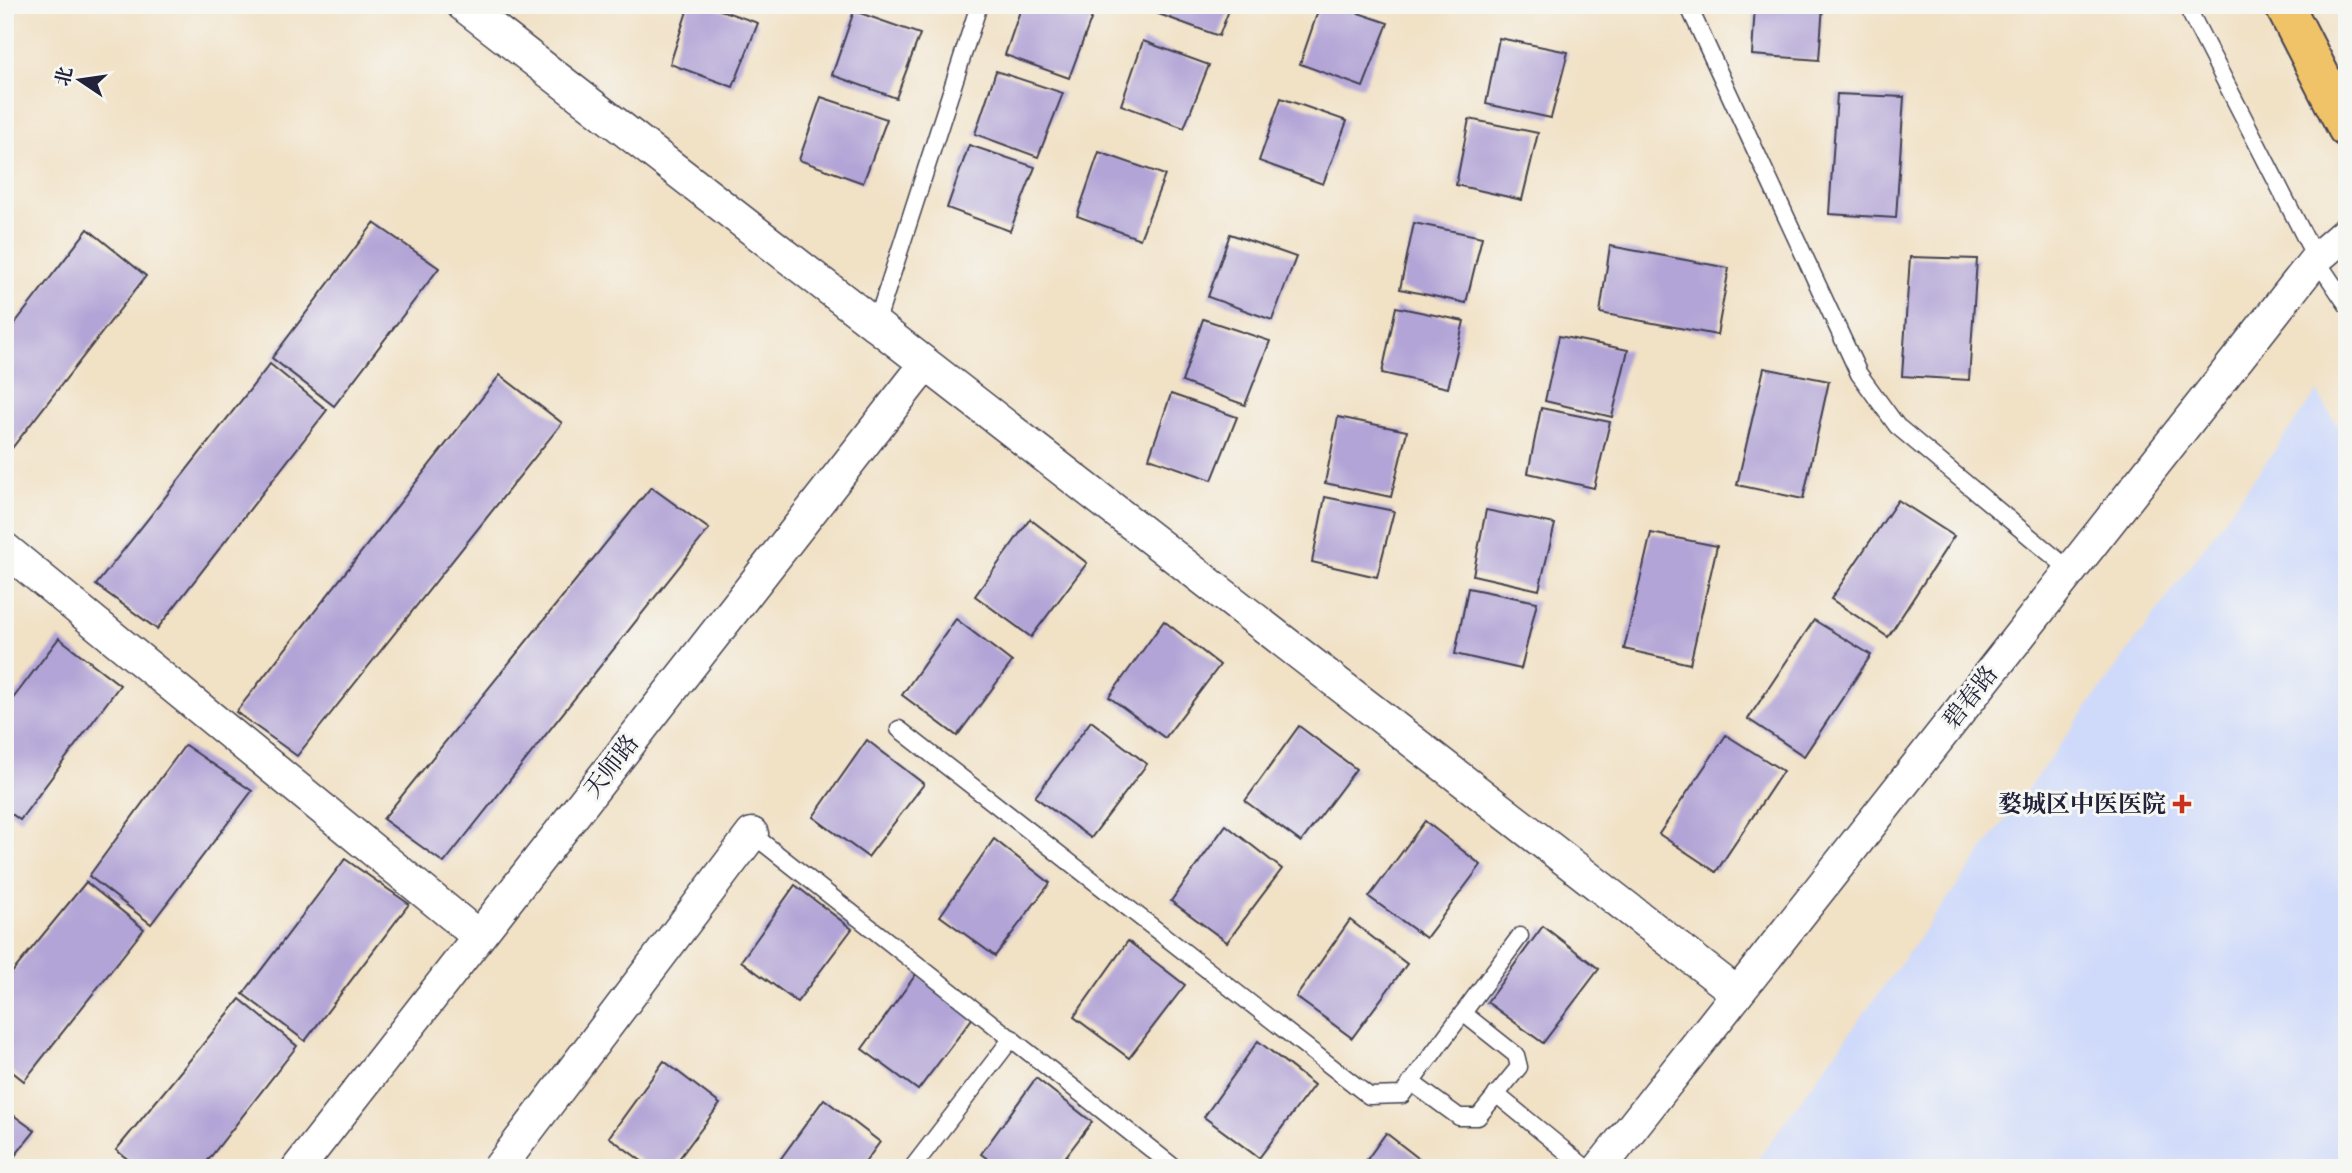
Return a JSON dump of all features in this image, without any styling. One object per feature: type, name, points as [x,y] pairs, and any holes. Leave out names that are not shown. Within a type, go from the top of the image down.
[{"type":"highway","points":[[2284,5],[2347,128]]},
{"type":"street","points":[[463,5],[1737,993]]},
{"type":"street","name":"碧春路","points":[[1600,1168],[2316,259],[2347,232]]},
{"type":"street","name":"天师路","points":[[298,1168],[925,365]]},
{"type":"street","points":[[5,550],[478,936]]},
{"type":"street","points":[[499,1168],[752,834]]},
{"type":"lane","points":[[875,327],[979,5]]},
{"type":"lane","points":[[1688,5],[1858,373],[1897,426],[2071,571]]},
{"type":"lane","points":[[2186,5],[2316,259],[2347,305]]},
{"type":"lane","points":[[899,729],[1369,1096],[1402,1095],[1520,936]]},
{"type":"lane","points":[[752,834],[1175,1168]]},
{"type":"lane","points":[[1411,1082],[1459,1117],[1478,1116],[1519,1067],[1516,1055],[1463,1013]]},
{"type":"lane","points":[[912,1168],[1012,1038]]},
{"type":"lane","points":[[1496,1094],[1586,1168]]},
{"type":"shaded area","name":"婺城区中医医院","points":[[2317,392],[2347,441],[2347,1168],[1751,1168]]},
{"type":"building","points":[[689,5],[706,5],[758,23],[733,87],[670,64]]},
{"type":"building","points":[[1022,5],[1068,5],[1093,14],[1069,78],[1005,55]]},
{"type":"building","points":[[1158,5],[1231,5],[1219,36],[1156,13]]},
{"type":"building","points":[[1320,5],[1335,5],[1388,23],[1363,87],[1300,64]]},
{"type":"building","points":[[1755,5],[1823,5],[1819,60],[1752,55]]},
{"type":"building","points":[[854,11],[920,34],[896,98],[832,75]]},
{"type":"building","points":[[1499,38],[1568,52],[1551,118],[1486,104]]},
{"type":"building","points":[[1143,41],[1209,65],[1184,128],[1121,105]]},
{"type":"building","points":[[996,71],[1063,93],[1038,157],[975,134]]},
{"type":"building","points":[[1837,94],[1904,97],[1896,218],[1829,214]]},
{"type":"building","points":[[821,97],[887,119],[863,183],[799,160]]},
{"type":"building","points":[[1281,98],[1347,121],[1323,184],[1259,161]]},
{"type":"building","points":[[1469,119],[1538,133],[1522,200],[1456,185]]},
{"type":"building","points":[[969,145],[1035,167],[1010,231],[947,208]]},
{"type":"building","points":[[1099,152],[1165,175],[1140,239],[1077,216]]},
{"type":"building","points":[[374,223],[439,268],[334,406],[272,358]]},
{"type":"building","points":[[1414,223],[1482,237],[1466,303],[1400,289]]},
{"type":"building","points":[[88,229],[146,276],[5,457],[5,336]]},
{"type":"building","points":[[1230,234],[1296,257],[1272,320],[1208,297]]},
{"type":"building","points":[[1610,246],[1729,268],[1717,335],[1600,313]]},
{"type":"building","points":[[1910,257],[1977,259],[1969,380],[1902,376]]},
{"type":"building","points":[[1396,307],[1464,321],[1448,388],[1382,373]]},
{"type":"building","points":[[1203,319],[1270,341],[1245,405],[1182,382]]},
{"type":"building","points":[[1559,336],[1628,350],[1612,417],[1545,401]]},
{"type":"building","points":[[270,364],[327,410],[157,629],[96,585]]},
{"type":"building","points":[[1764,368],[1829,381],[1803,499],[1737,485]]},
{"type":"building","points":[[500,375],[562,423],[297,756],[236,712]]},
{"type":"building","points":[[1171,394],[1237,417],[1212,480],[1149,458]]},
{"type":"building","points":[[1541,408],[1610,422],[1594,488],[1528,473]]},
{"type":"building","points":[[1338,417],[1407,431],[1391,497],[1325,483]]},
{"type":"building","points":[[651,487],[709,529],[444,863],[383,819]]},
{"type":"building","points":[[1325,497],[1394,511],[1377,577],[1312,562]]},
{"type":"building","points":[[1898,500],[1954,536],[1888,637],[1831,599]]},
{"type":"building","points":[[1486,510],[1555,524],[1539,590],[1473,575]]},
{"type":"building","points":[[1030,519],[1087,563],[1031,637],[975,596]]},
{"type":"building","points":[[1651,533],[1717,546],[1690,664],[1624,649]]},
{"type":"building","points":[[1468,588],[1537,602],[1521,669],[1455,654]]},
{"type":"building","points":[[956,619],[1012,662],[957,736],[902,695]]},
{"type":"building","points":[[1814,620],[1871,655],[1804,756],[1748,719]]},
{"type":"building","points":[[1164,621],[1220,665],[1165,738],[1109,697]]},
{"type":"building","points":[[59,638],[120,685],[20,820],[5,809],[5,709]]},
{"type":"building","points":[[1091,721],[1147,764],[1091,838],[1035,797]]},
{"type":"building","points":[[1299,726],[1356,769],[1301,842],[1245,801]]},
{"type":"building","points":[[1726,735],[1783,771],[1716,872],[1659,834]]},
{"type":"building","points":[[867,740],[924,784],[868,857],[813,817]]},
{"type":"building","points":[[185,745],[252,791],[151,924],[89,876]]},
{"type":"building","points":[[1425,821],[1481,865],[1426,938],[1369,897]]},
{"type":"building","points":[[1226,825],[1282,869],[1227,942],[1171,901]]},
{"type":"building","points":[[994,839],[1050,883],[995,956],[940,916]]},
{"type":"building","points":[[345,859],[409,904],[305,1041],[243,994]]},
{"type":"building","points":[[86,882],[144,929],[24,1081],[5,1066],[5,981]]},
{"type":"building","points":[[795,885],[852,929],[797,1002],[741,961]]},
{"type":"building","points":[[1350,920],[1407,964],[1352,1038],[1296,997]]},
{"type":"building","points":[[1543,926],[1599,969],[1543,1043],[1487,1002]]},
{"type":"building","points":[[1128,941],[1185,985],[1129,1058],[1074,1017]]},
{"type":"building","points":[[917,973],[974,1016],[918,1090],[862,1049]]},
{"type":"building","points":[[240,999],[297,1046],[202,1168],[139,1168],[116,1150]]},
{"type":"building","points":[[1258,1041],[1314,1085],[1259,1158],[1204,1117]]},
{"type":"building","points":[[664,1061],[720,1104],[672,1168],[651,1168],[609,1137]]},
{"type":"building","points":[[1036,1078],[1092,1122],[1057,1168],[1000,1168],[981,1154]]},
{"type":"building","points":[[824,1099],[880,1142],[861,1168],[774,1168]]},
{"type":"building","points":[[5,1109],[35,1131],[5,1168]]},
{"type":"building","points":[[1386,1133],[1431,1168],[1361,1168]]},
{"type":"place","name":"婺城区中医医院","points":[[2182,804]]}]
